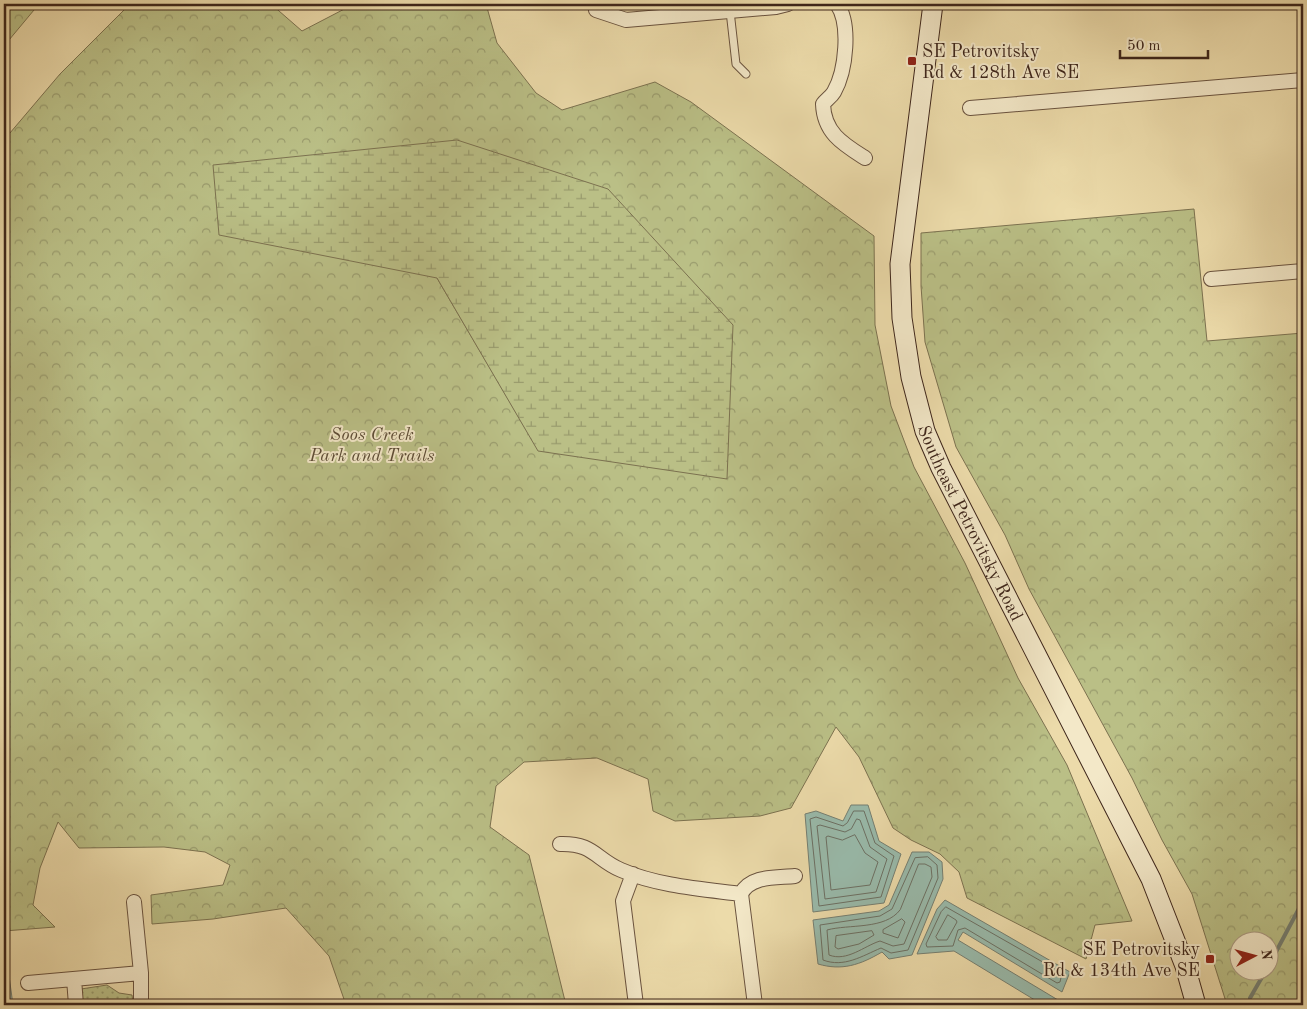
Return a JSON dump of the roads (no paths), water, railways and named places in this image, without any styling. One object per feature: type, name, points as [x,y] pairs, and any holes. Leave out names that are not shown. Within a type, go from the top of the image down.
[{"type":"main road","name":"Southeast Petrovitsky Road","points":[[933,4],[900,264],[902,318],[911,377],[925,431],[941,468],[1151,879],[1185,966],[1196,1005]]},
{"type":"street","points":[[596,10],[626,20],[734,9],[776,7],[788,4]]},
{"type":"street","points":[[837,4],[844,23],[846,38],[840,77],[833,94],[823,104],[823,114],[828,129],[840,142],[865,158]]},
{"type":"street","points":[[970,108],[1303,80]]},
{"type":"street","points":[[1211,279],[1303,271]]},
{"type":"street","points":[[560,844],[586,847],[620,870],[655,881],[741,894]]},
{"type":"street","points":[[633,874],[623,901],[636,1005]]},
{"type":"street","points":[[755,1005],[741,894],[750,883],[758,880],[796,876]]},
{"type":"street","points":[[134,902],[142,973],[142,1005]]},
{"type":"street","points":[[28,983],[142,973]]},
{"type":"street","points":[[74,979],[76,1005]]},
{"type":"lane","points":[[734,9],[736,64],[746,74]]},
{"type":"water","points":[[851,805],[868,805],[879,841],[901,854],[884,903],[813,912],[805,814],[816,811],[843,821]]},
{"type":"water","points":[[912,852],[929,852],[942,862],[943,879],[912,955],[889,959],[882,952],[851,966],[835,967],[818,964],[813,920],[879,911],[889,905]]},
{"type":"water","points":[[945,900],[1070,972],[1062,992],[963,932],[958,940],[1058,1000],[1054,1005],[1043,1005],[954,951],[917,954],[937,909]]},
{"type":"water","points":[[6,954],[13,1005],[4,1005],[4,955]]},
{"type":"waterway","points":[[1280,944],[1303,901]]},
{"type":"waterway","points":[[1250,998],[1259,982]]},
{"type":"place","name":"SE Petrovitsky Rd & 128th Ave SE","points":[[912,61]]},
{"type":"place","name":"SE Petrovitsky Rd & 134th Ave SE","points":[[1210,959]]},
{"type":"park label","name":"Soos Creek Park and Trails","points":[[372,444]]}]
